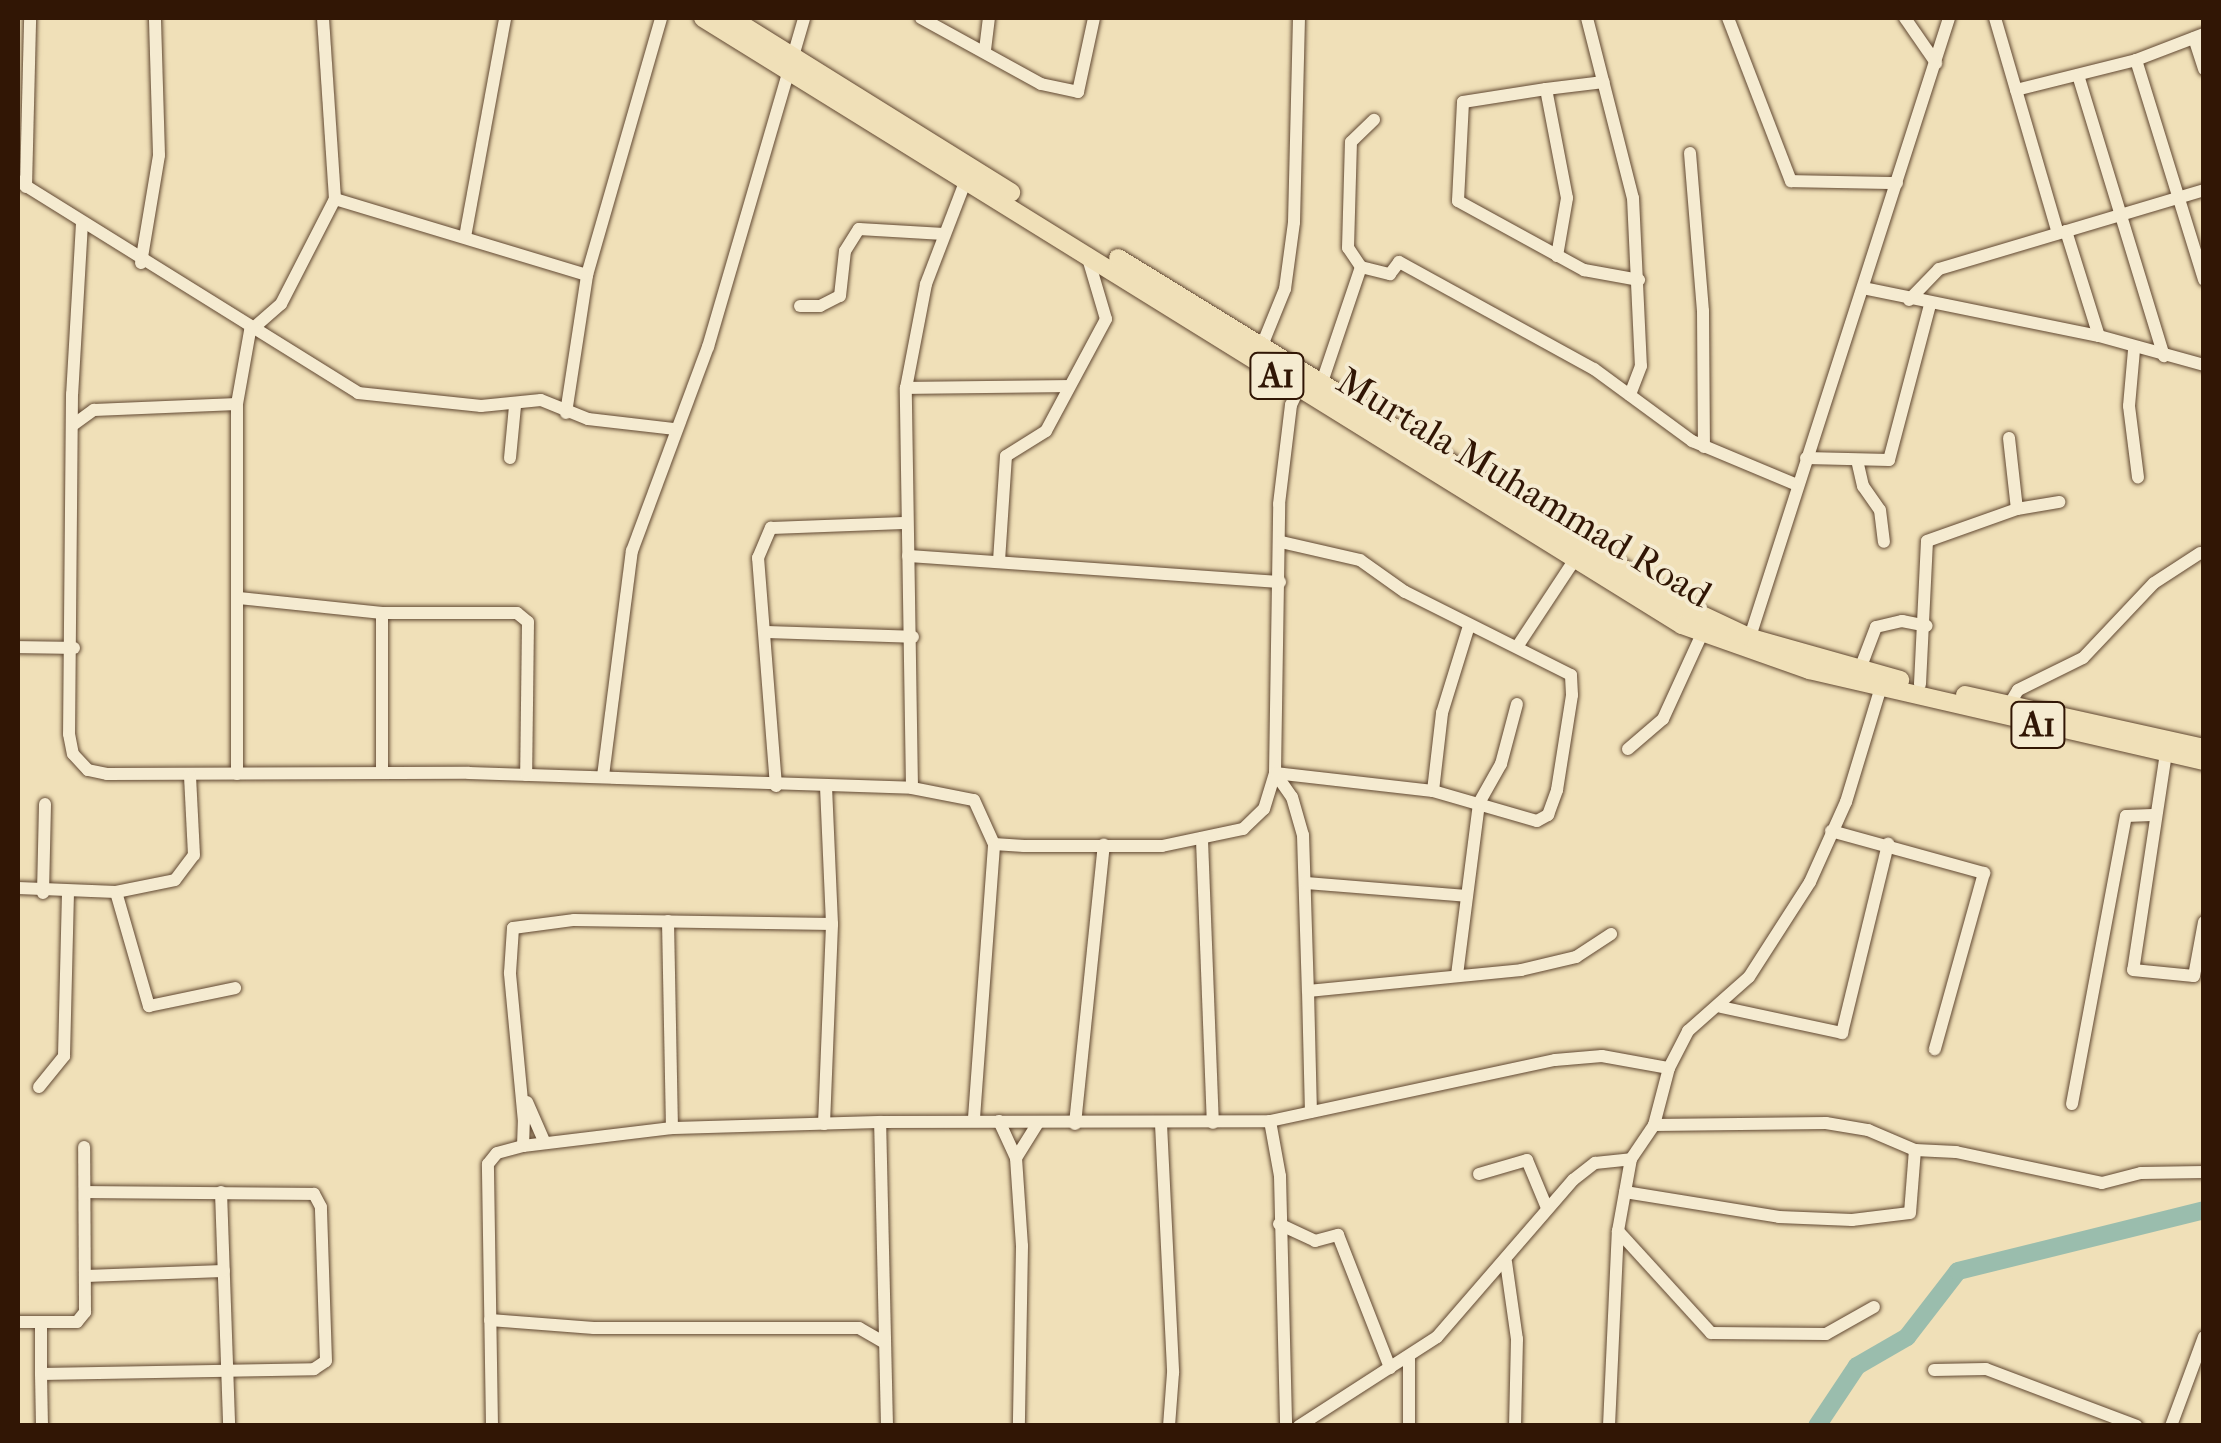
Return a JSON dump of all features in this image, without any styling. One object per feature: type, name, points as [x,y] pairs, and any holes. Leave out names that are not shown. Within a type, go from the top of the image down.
[{"type":"highway","name":"Murtala Muhammad Road","points":[[703,18],[789,63],[1262,348],[1321,385],[1379,431]]},
{"type":"highway","name":"Murtala Muhammad Road","points":[[731,18],[789,63],[966,180],[1008,196],[1086,252],[1298,390],[1379,431],[1576,559],[1702,634],[1860,669],[1878,682]]},
{"type":"highway","name":"Murtala Muhammad Road","points":[[1486,498],[1747,645],[1878,682]]},
{"type":"highway","name":"A1","points":[[1878,682],[1920,684],[2204,748]]},
{"type":"highway","name":"A1","points":[[1878,682],[2204,761]]},
{"type":"street","points":[[30,18],[23,179],[82,223],[250,331],[358,393],[385,401],[515,406],[566,390]]},
{"type":"street","points":[[141,263],[159,155],[155,18]]},
{"type":"street","points":[[237,774],[237,404],[250,331],[281,304],[335,199],[323,18]]},
{"type":"street","points":[[465,237],[505,18]]},
{"type":"street","points":[[566,413],[566,390],[587,274],[661,18]]},
{"type":"street","points":[[603,776],[632,550],[708,347],[804,18]]},
{"type":"street","points":[[921,18],[1041,84],[1078,92],[1094,18]]},
{"type":"street","points":[[985,50],[989,18]]},
{"type":"street","points":[[1262,348],[1285,289],[1294,222],[1299,18]]},
{"type":"street","points":[[1588,18],[1633,198],[1641,366],[1630,395]]},
{"type":"street","points":[[1728,18],[1791,182],[1897,184]]},
{"type":"street","points":[[1905,18],[1936,63]]},
{"type":"street","points":[[1747,645],[1949,18]]},
{"type":"street","points":[[1995,18],[2099,336]]},
{"type":"street","points":[[2016,90],[2136,60],[2199,36],[2204,68]]},
{"type":"street","points":[[2136,60],[2204,280]]},
{"type":"street","points":[[2078,75],[2164,356]]},
{"type":"street","points":[[1604,82],[1463,102],[1458,201],[1584,270],[1638,280]]},
{"type":"street","points":[[1546,89],[1566,198],[1557,256]]},
{"type":"street","points":[[1374,120],[1352,142],[1348,248],[1361,267],[1390,274],[1399,262],[1425,273],[1630,395],[1704,447],[1797,486]]},
{"type":"street","points":[[1690,154],[1702,311],[1704,447]]},
{"type":"street","points":[[912,788],[913,637],[904,524],[906,388],[926,284],[966,180]]},
{"type":"street","points":[[1909,300],[1938,269],[2204,190]]},
{"type":"street","points":[[335,199],[587,274]]},
{"type":"street","points":[[82,223],[72,394],[74,648],[69,734],[74,754],[88,770],[190,776],[382,772],[603,776],[776,786],[912,788],[974,800],[994,844],[974,1118]]},
{"type":"street","points":[[800,306],[820,306],[840,296],[846,251],[859,228],[944,234]]},
{"type":"street","points":[[1000,561],[1006,456],[1046,431],[1106,319],[1086,252]]},
{"type":"street","points":[[1321,385],[1361,267]]},
{"type":"street","points":[[1863,288],[1930,306],[2099,336],[2134,350],[2204,366]]},
{"type":"street","points":[[1806,458],[1890,460],[1930,306]]},
{"type":"street","points":[[2134,350],[2129,406],[2138,477]]},
{"type":"street","points":[[906,388],[1067,386]]},
{"type":"street","points":[[994,844],[1104,845],[1202,840],[1242,828],[1264,809],[1275,773],[1280,542],[1290,405],[1298,390]]},
{"type":"street","points":[[72,394],[94,410]]},
{"type":"street","points":[[541,400],[566,413],[675,429]]},
{"type":"street","points":[[73,425],[94,410],[237,404]]},
{"type":"street","points":[[510,458],[515,406]]},
{"type":"street","points":[[2009,438],[2017,509]]},
{"type":"street","points":[[1857,460],[1863,486],[1880,510],[1884,542]]},
{"type":"street","points":[[1920,684],[1926,626],[1927,541],[2017,509],[2058,502]]},
{"type":"street","points":[[776,786],[758,558],[771,528],[904,524]]},
{"type":"street","points":[[1275,773],[1433,791],[1537,821],[1548,814],[1557,790],[1571,675],[1519,644],[1469,626],[1360,560],[1280,542]]},
{"type":"street","points":[[2009,705],[2018,690],[2083,658],[2154,582],[2200,552]]},
{"type":"street","points":[[908,556],[1280,582]]},
{"type":"street","points":[[1519,644],[1576,559]]},
{"type":"street","points":[[239,598],[382,612],[517,613],[528,622],[526,775]]},
{"type":"street","points":[[382,612],[382,772]]},
{"type":"street","points":[[1860,669],[1876,627],[1902,621],[1926,626]]},
{"type":"street","points":[[1433,791],[1442,713],[1469,626]]},
{"type":"street","points":[[765,632],[913,637]]},
{"type":"street","points":[[1628,749],[1663,720],[1702,634]]},
{"type":"street","points":[[18,647],[74,648]]},
{"type":"street","points":[[1609,1426],[1618,1231],[1631,1159],[1654,1125],[1669,1068],[1688,1031],[1721,1007],[1780,936],[1831,831],[1878,682]]},
{"type":"street","points":[[1457,975],[1479,804],[1501,764],[1518,704]]},
{"type":"street","points":[[2166,753],[2152,815],[2133,970],[2194,976],[2204,922]]},
{"type":"street","points":[[1275,773],[1292,796],[1306,883],[1311,1112]]},
{"type":"street","points":[[18,888],[43,893],[116,892],[175,880],[186,870],[196,830],[190,776]]},
{"type":"street","points":[[824,1124],[832,924],[826,785]]},
{"type":"street","points":[[43,893],[45,804]]},
{"type":"street","points":[[2072,1104],[2126,816],[2152,815]]},
{"type":"street","points":[[1831,831],[1984,873],[1935,1049]]},
{"type":"street","points":[[1202,840],[1213,1123]]},
{"type":"street","points":[[1721,1007],[1842,1033],[1888,844]]},
{"type":"street","points":[[1075,1124],[1104,845]]},
{"type":"street","points":[[1306,883],[1466,896]]},
{"type":"street","points":[[116,892],[149,1006],[235,988]]},
{"type":"street","points":[[39,1087],[64,1056],[68,894]]},
{"type":"street","points":[[668,921],[672,1128]]},
{"type":"street","points":[[523,1146],[524,1095],[510,973],[513,928],[533,922],[832,924]]},
{"type":"street","points":[[1308,990],[1448,982],[1457,975],[1522,970],[1576,956],[1611,934]]},
{"type":"street","points":[[492,1426],[488,1164],[497,1153],[544,1141],[672,1128],[974,1118],[1037,1124],[1270,1121],[1555,1060],[1602,1056],[1669,1068]]},
{"type":"street","points":[[524,1095],[544,1141]]},
{"type":"street","points":[[999,1121],[1016,1158],[1019,1426]]},
{"type":"street","points":[[1270,1121],[1280,1176],[1286,1426]]},
{"type":"street","points":[[880,1122],[887,1426]]},
{"type":"street","points":[[1654,1125],[1826,1123],[1886,1135],[1915,1150],[1956,1152],[2102,1183],[2141,1173],[2204,1172]]},
{"type":"street","points":[[1016,1158],[1037,1124]]},
{"type":"street","points":[[1161,1124],[1173,1372],[1169,1426]]},
{"type":"street","points":[[18,1322],[82,1318],[84,1147]]},
{"type":"street","points":[[1625,1192],[1778,1217],[1910,1212],[1915,1150]]},
{"type":"street","points":[[1299,1426],[1409,1357],[1457,1318],[1548,1208],[1595,1163],[1631,1159]]},
{"type":"street","points":[[1479,1174],[1527,1160],[1548,1208]]},
{"type":"street","points":[[41,1374],[324,1366],[321,1207],[308,1192],[84,1192]]},
{"type":"street","points":[[221,1192],[229,1426]]},
{"type":"street","points":[[1279,1224],[1314,1241],[1338,1235],[1390,1368]]},
{"type":"street","points":[[1618,1231],[1712,1332],[1826,1334],[1874,1307]]},
{"type":"street","points":[[1506,1262],[1517,1340],[1515,1426]]},
{"type":"street","points":[[85,1276],[224,1271]]},
{"type":"street","points":[[859,1328],[882,1314]]},
{"type":"street","points":[[490,1320],[594,1328],[859,1328],[883,1342]]},
{"type":"street","points":[[42,1322],[42,1426]]},
{"type":"street","points":[[2171,1426],[2204,1337]]},
{"type":"street","points":[[1409,1357],[1409,1426]]},
{"type":"street","points":[[1934,1370],[1986,1369],[2137,1426]]},
{"type":"waterway","points":[[1817,1426],[1857,1366],[1907,1337],[1958,1271],[2204,1210]]}]
